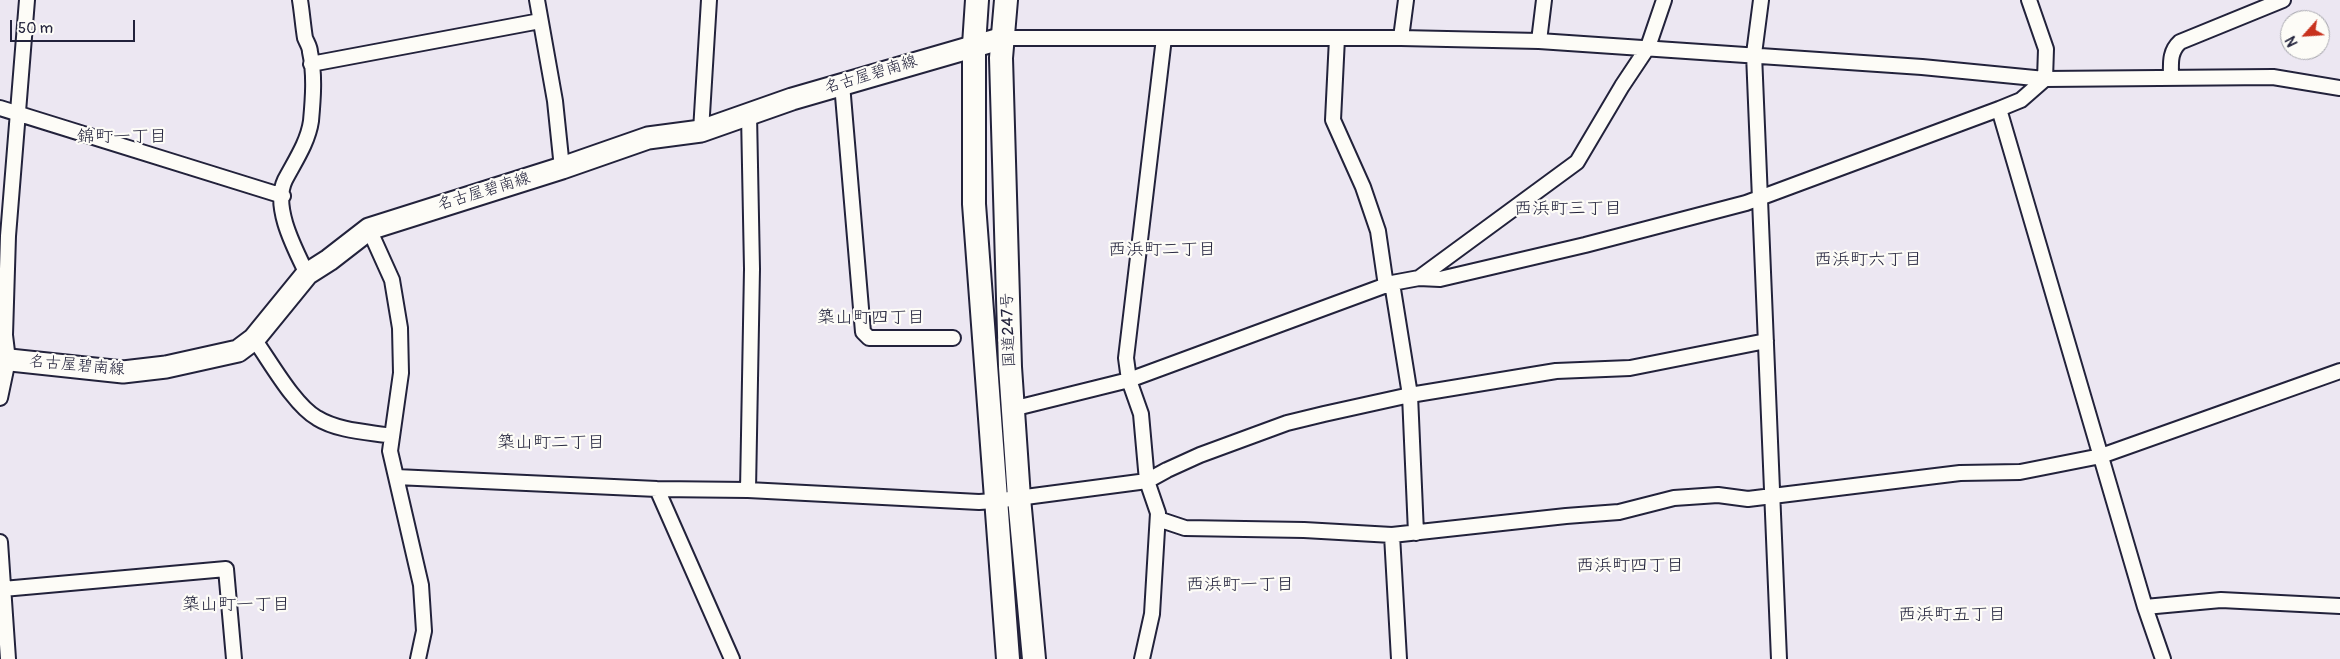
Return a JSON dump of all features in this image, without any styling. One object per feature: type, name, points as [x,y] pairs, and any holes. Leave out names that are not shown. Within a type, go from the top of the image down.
[{"type":"highway","name":"国道247号","points":[[977,0],[974,45],[974,204],[985,329],[995,501],[1008,659]]},
{"type":"highway","name":"国道247号","points":[[1006,0],[1001,68],[1012,409],[1034,659]]},
{"type":"main road","name":"名古屋碧南線","points":[[3,360],[123,372],[166,367],[238,351],[254,340],[307,274],[329,260],[369,229],[562,168],[648,138],[701,131],[842,84],[1003,38]]},
{"type":"street","points":[[0,398],[17,112],[27,0]]},
{"type":"street","points":[[300,0],[313,87],[310,123],[300,155],[284,183],[282,210],[286,219],[288,233],[307,274]]},
{"type":"street","points":[[537,0],[555,101],[562,168]]},
{"type":"street","points":[[701,131],[709,0]]},
{"type":"street","points":[[1401,38],[1406,0]]},
{"type":"street","points":[[1539,41],[1544,0]]},
{"type":"street","points":[[1419,278],[1577,162],[1622,86],[1648,47],[1664,0]]},
{"type":"street","points":[[1761,0],[1754,54],[1779,659]]},
{"type":"street","points":[[1012,409],[1129,380],[1389,285],[1419,278],[1440,279],[1585,246],[1761,198],[1999,109],[2021,100],[2045,79],[2046,49],[2029,0]]},
{"type":"street","points":[[2171,78],[2171,55],[2174,48],[2180,42],[2283,0]]},
{"type":"street","points":[[311,64],[540,21]]},
{"type":"street","points":[[1003,38],[1401,38],[1539,41],[1648,47],[1678,52],[1754,54],[2045,79],[2273,77],[2340,88]]},
{"type":"street","points":[[1142,659],[1152,614],[1158,513],[1147,481],[1141,414],[1129,380],[1126,358],[1164,38]]},
{"type":"street","points":[[1337,38],[1333,120],[1363,187],[1378,231],[1389,285],[1410,395],[1416,533]]},
{"type":"street","points":[[842,84],[863,332],[869,338],[953,338]]},
{"type":"street","points":[[0,108],[283,196]]},
{"type":"street","points":[[1999,109],[2145,607],[2163,659]]},
{"type":"street","points":[[748,490],[752,269],[749,114]]},
{"type":"street","points":[[369,229],[392,280],[400,328],[401,373],[390,451],[421,585],[424,631],[418,659]]},
{"type":"street","points":[[254,340],[302,407],[317,419],[346,429],[392,436]]},
{"type":"street","points":[[396,478],[657,489],[748,490],[979,502],[995,501],[1147,481],[1200,455],[1287,423],[1410,395],[1556,371],[1630,368],[1766,341]]},
{"type":"street","points":[[1158,519],[1185,528],[1304,530],[1392,535],[1618,512],[1674,498],[1718,494],[1748,499],[1960,473],[2020,472],[2101,456],[2340,371]]},
{"type":"street","points":[[657,489],[732,659]]},
{"type":"street","points":[[1392,535],[1399,659]]},
{"type":"street","points":[[0,542],[8,659]]},
{"type":"street","points":[[4,589],[226,570],[234,659]]},
{"type":"street","points":[[2145,607],[2221,600],[2340,606]]},
{"type":"district","name":"錦町一丁目","points":[[122,137]]},
{"type":"district","name":"西浜町三丁目","points":[[1568,209]]},
{"type":"district","name":"西浜町二丁目","points":[[1162,250]]},
{"type":"district","name":"西浜町六丁目","points":[[1868,260]]},
{"type":"district","name":"築山町四丁目","points":[[871,318]]},
{"type":"district","name":"築山町二丁目","points":[[551,443]]},
{"type":"district","name":"西浜町四丁目","points":[[1630,566]]},
{"type":"district","name":"西浜町一丁目","points":[[1240,585]]},
{"type":"district","name":"築山町一丁目","points":[[236,605]]},
{"type":"district","name":"西浜町五丁目","points":[[1952,615]]}]
